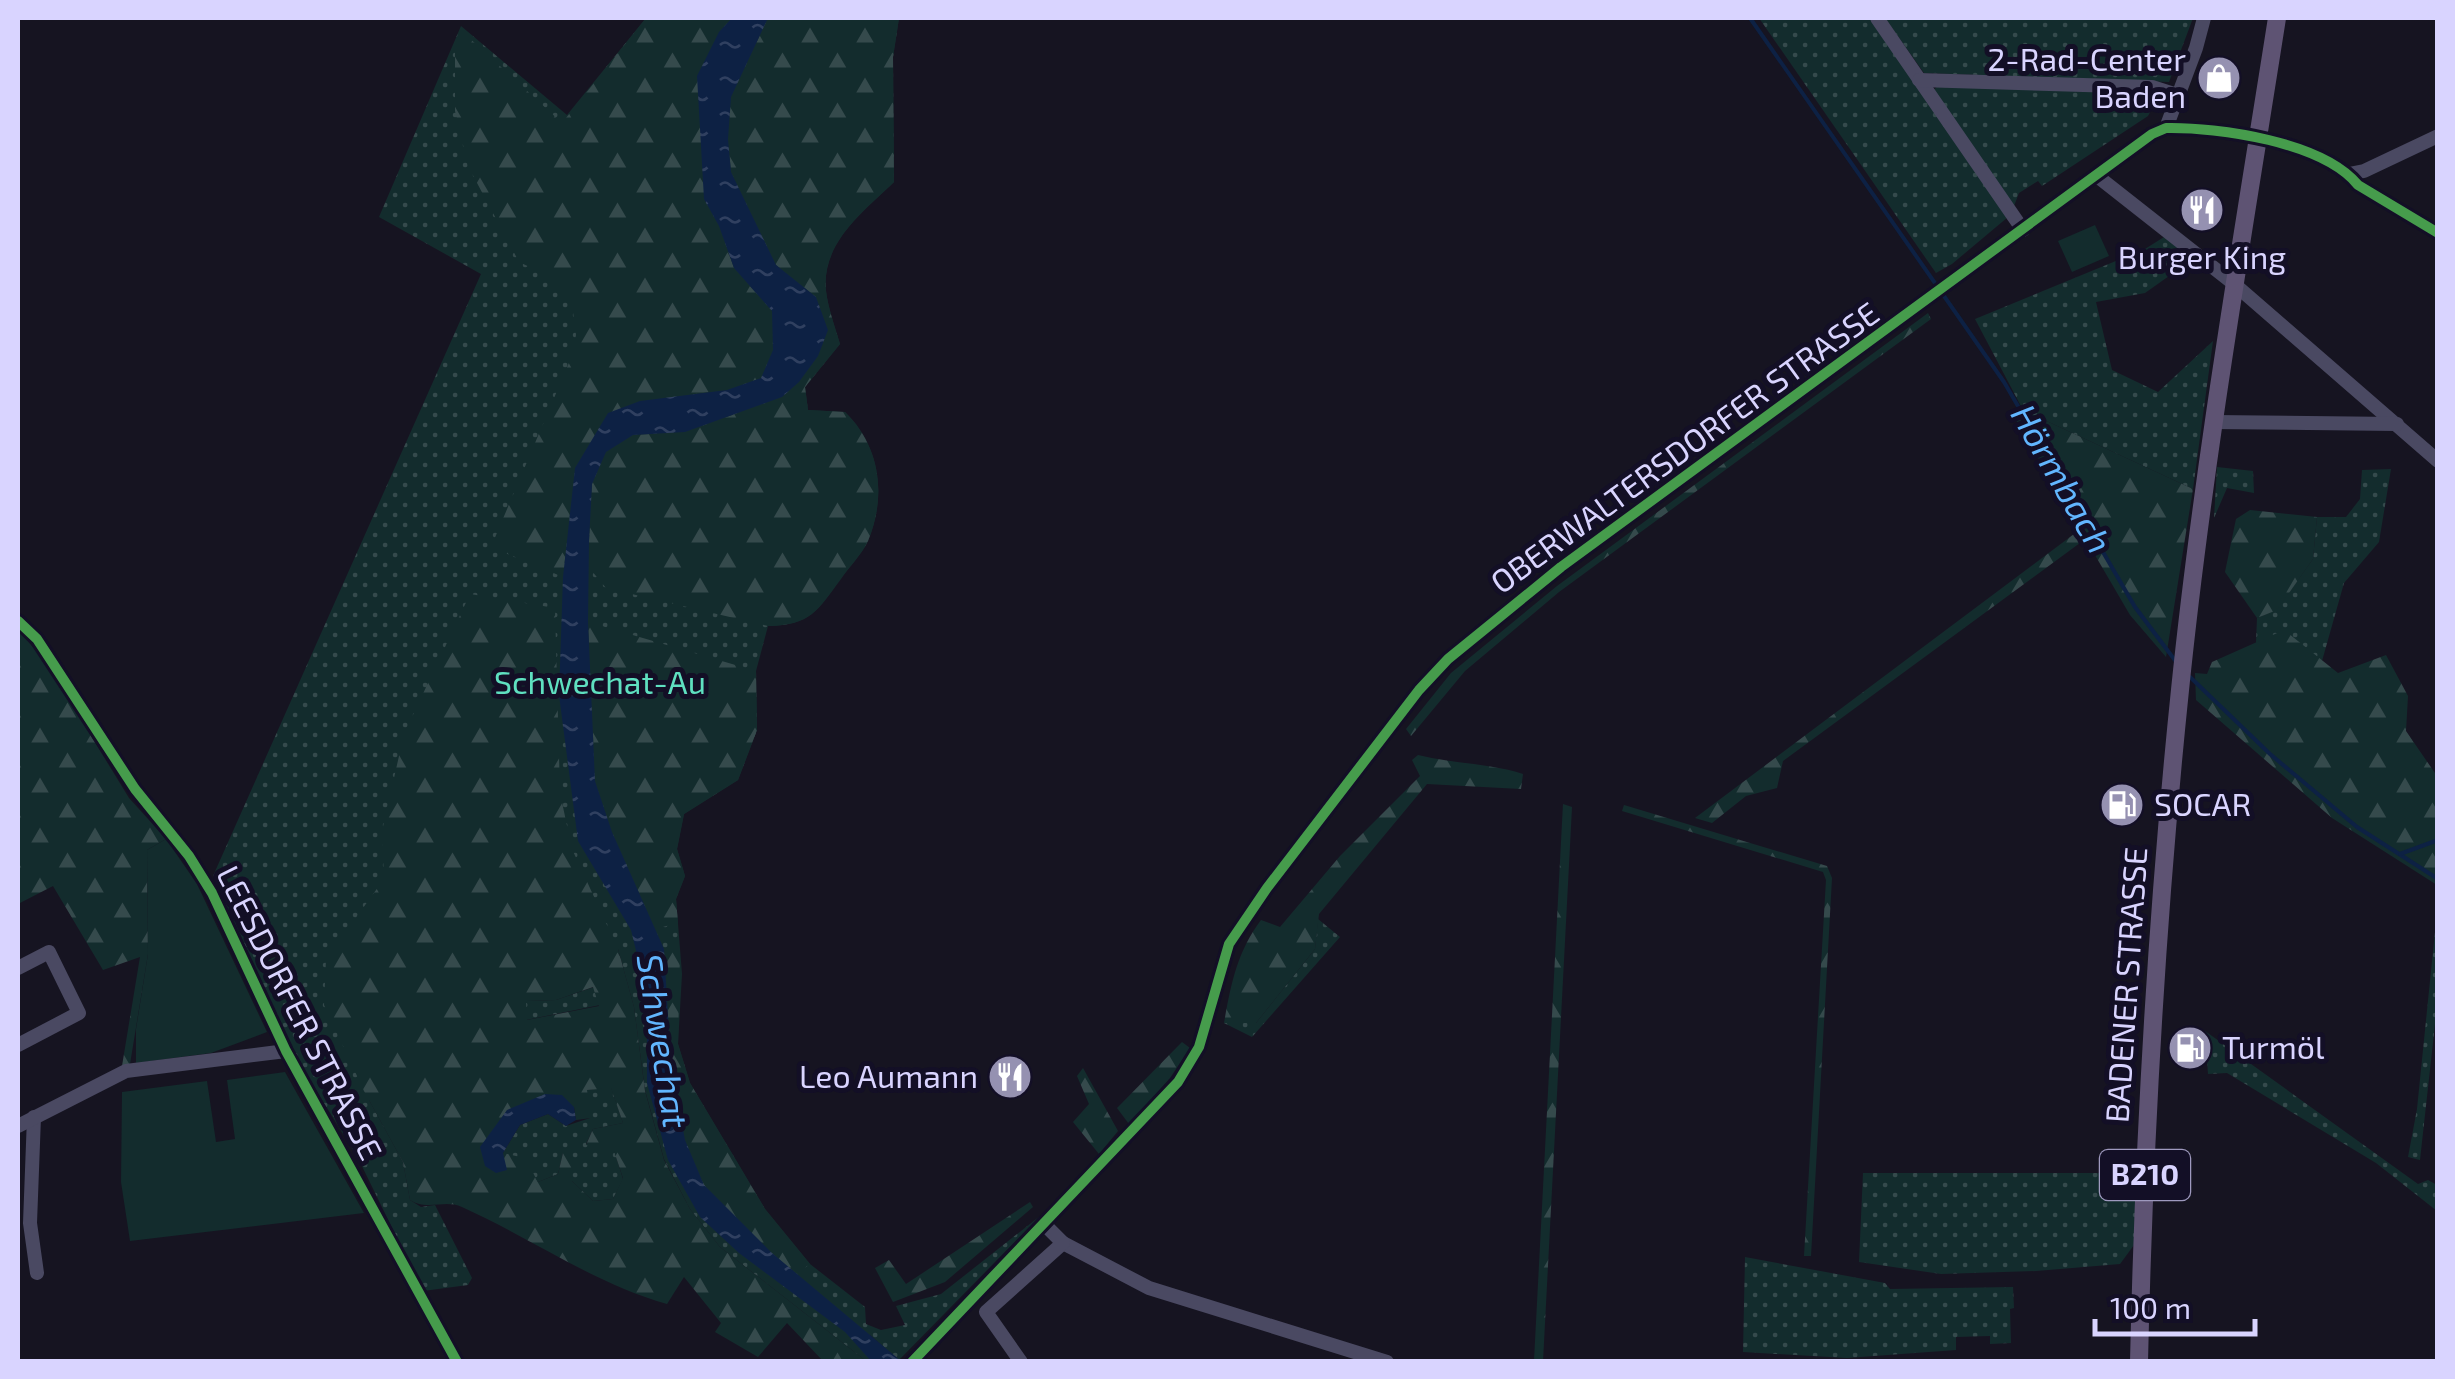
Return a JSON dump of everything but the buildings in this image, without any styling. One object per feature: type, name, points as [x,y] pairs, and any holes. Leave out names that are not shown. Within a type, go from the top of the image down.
[{"type":"main road","name":"B210","points":[[2213,422],[2278,18]]},
{"type":"main road","name":"BADENER STRASSE","points":[[2139,1362],[2152,1025],[2180,690],[2213,422]]},
{"type":"street","points":[[1877,18],[2023,230]]},
{"type":"street","points":[[2204,18],[2166,128],[2258,136],[2290,145],[2349,174],[2358,185],[2438,233]]},
{"type":"street","points":[[1920,80],[2152,87],[2177,95]]},
{"type":"street","name":"OBERWALTERSDORFER STRASSE","points":[[912,1362],[1178,1082],[1199,1047],[1229,944],[1419,690],[1448,659],[1562,567],[2152,134],[2166,128]]},
{"type":"street","points":[[2349,174],[2364,172],[2438,136]]},
{"type":"street","points":[[2097,176],[2233,283],[2438,461]]},
{"type":"street","points":[[2213,422],[2397,424]]},
{"type":"street","name":"LEESDORFER STRASSE","points":[[18,621],[37,638],[135,788],[212,893],[286,1051],[457,1362]]},
{"type":"street","points":[[18,968],[48,952],[79,1013],[18,1044]]},
{"type":"street","points":[[18,1126],[126,1071],[286,1051]]},
{"type":"street","points":[[34,1117],[30,1223],[37,1273]]},
{"type":"street","points":[[1044,1224],[1064,1243],[1149,1288],[1387,1362]]},
{"type":"street","points":[[1021,1362],[986,1312],[1064,1243]]},
{"type":"street","name":"LEESDORFER STRASSE","points":[[448,1344],[449,1362]]},
{"type":"green space","name":"Schwechat-Au","points":[[646,18],[899,18],[893,57],[894,182],[846,230],[830,258],[826,291],[840,344],[805,387],[808,410],[845,412],[866,440],[877,472],[874,524],[862,551],[819,608],[794,623],[768,626],[756,671],[757,730],[738,780],[684,814],[677,849],[685,876],[676,899],[682,974],[678,1044],[690,1083],[765,1209],[810,1264],[865,1307],[866,1324],[881,1330],[905,1325],[896,1306],[941,1294],[1040,1216],[899,1360],[870,1335],[878,1361],[866,1361],[720,1247],[690,1209],[664,1159],[645,1090],[634,1007],[618,949],[504,983],[369,1100],[403,1162],[410,1200],[421,1207],[435,1205],[472,1278],[468,1285],[423,1291],[359,1160],[289,1046],[213,876],[481,274],[379,217],[461,26],[567,115]]},
{"type":"green space","points":[[646,18],[732,18],[719,32],[704,199],[734,268],[772,311],[773,350],[761,378],[727,390],[640,401],[575,468],[563,577],[491,547],[571,358],[576,335],[572,304],[553,278],[519,262],[468,166],[455,111],[455,42],[466,35],[562,123]]},
{"type":"green space","points":[[768,18],[899,18],[893,57],[894,182],[846,230],[830,258],[826,291],[840,344],[805,387],[808,410],[845,412],[866,440],[877,472],[874,524],[862,551],[812,614],[794,623],[768,626],[606,588],[591,570],[589,541],[592,484],[606,451],[633,435],[685,432],[782,397],[816,297],[776,265],[731,172],[728,139],[731,97]]},
{"type":"green space","points":[[1759,18],[1870,18],[2008,217],[1936,273]]},
{"type":"green space","points":[[1885,18],[2193,18],[2169,82],[1924,73]]},
{"type":"green space","points":[[1939,84],[2153,92],[2157,99],[2148,116],[2042,186],[2038,181],[2019,193],[2014,206],[1934,90]]},
{"type":"green space","points":[[2095,225],[2109,256],[2072,272],[2058,241]]},
{"type":"green space","points":[[2164,237],[2186,254],[2169,276],[2145,293],[2096,302],[2112,370],[2158,392],[2213,341],[2193,489],[2023,410],[1975,319],[2145,249]]},
{"type":"green space","points":[[1928,313],[1931,319],[1559,592],[1465,671],[1411,736],[1406,729],[1451,673],[1557,586]]},
{"type":"green space","points":[[2023,410],[2193,489],[2166,657],[2130,615],[2016,420]]},
{"type":"green space","points":[[2217,467],[2253,471],[2254,493],[2227,488],[2214,518]]},
{"type":"green space","points":[[2391,469],[2379,542],[2344,583],[2322,661],[2284,631],[2256,643],[2257,618],[2277,609],[2313,559],[2317,517],[2346,517],[2360,499],[2362,470]]},
{"type":"green space","points":[[2250,510],[2317,517],[2313,559],[2277,610],[2257,618],[2225,572],[2236,519]]},
{"type":"green space","points":[[2078,531],[2084,540],[1783,761],[1777,788],[1746,796],[1712,823],[1695,818]]},
{"type":"green space","points":[[470,594],[555,608],[560,793],[572,849],[618,949],[634,1007],[645,1091],[664,1160],[690,1209],[720,1247],[866,1361],[823,1361],[787,1323],[758,1357],[715,1332],[721,1323],[684,1277],[667,1304],[613,1284],[462,1207],[423,1205],[410,1200],[403,1162],[324,1005],[326,959],[384,879],[382,831],[404,734]],"holes":[[[593,987],[599,1006],[527,1020],[526,1001],[556,1000]],[[611,1088],[623,1123],[593,1129],[586,1145],[614,1151],[623,1178],[613,1199],[593,1201],[572,1181],[572,1150],[563,1153],[558,1174],[538,1182],[525,1158],[503,1153],[507,1110],[574,1107],[576,1120],[591,1118],[587,1090]]]},
{"type":"green space","points":[[588,622],[756,671],[757,730],[738,780],[684,814],[677,849],[685,876],[676,899],[678,923],[655,929],[612,832],[595,781]]},
{"type":"green space","points":[[18,630],[45,661],[129,798],[166,839],[147,850],[148,954],[130,1064],[122,1066],[140,957],[103,970],[53,886],[18,904]]},
{"type":"green space","points":[[2284,630],[2338,673],[2386,655],[2408,696],[2406,731],[2437,776],[2437,885],[2332,818],[2196,700],[2195,673],[2207,674],[2212,662]]},
{"type":"green space","points":[[1418,755],[1523,774],[1521,789],[1427,784],[1319,914],[1315,949],[1256,1023],[1224,1023],[1241,956],[1261,920],[1280,927],[1340,856],[1420,776],[1412,760]]},
{"type":"green space","points":[[1563,804],[1572,807],[1543,1361],[1534,1361]]},
{"type":"green space","points":[[1624,805],[1827,866],[1832,878],[1811,1256],[1804,1256],[1826,880],[1823,872],[1622,811]]},
{"type":"green space","points":[[166,839],[197,884],[267,1032],[211,1053],[136,1063],[136,1029],[148,954],[147,850]]},
{"type":"green space","points":[[2437,912],[2437,1006],[2420,1160],[2408,1157],[2417,1109]]},
{"type":"green space","points":[[1318,919],[1340,937],[1252,1037],[1224,1023],[1256,1023],[1315,949]]},
{"type":"green space","points":[[664,949],[680,951],[678,1044],[690,1083],[765,1209],[810,1264],[796,1274],[721,1205],[703,1183],[691,1157],[675,1100]]},
{"type":"green space","points":[[594,987],[600,1005],[526,1020],[525,1001],[556,1000]]},
{"type":"green space","points":[[2205,1031],[2418,1184],[2428,1180],[2437,1185],[2437,1211],[2376,1163],[2227,1073],[2208,1074]]},
{"type":"green space","points":[[1182,1042],[1190,1048],[1170,1078],[1129,1124],[1117,1108]]},
{"type":"green space","points":[[1083,1068],[1118,1131],[1099,1154],[1073,1122],[1089,1104],[1077,1076]]},
{"type":"green space","points":[[285,1072],[364,1213],[130,1241],[121,1182],[122,1092],[207,1081],[216,1142],[235,1139],[227,1080]]},
{"type":"green space","points":[[611,1087],[623,1123],[593,1129],[586,1144],[614,1150],[623,1179],[613,1199],[593,1201],[572,1181],[563,1153],[558,1174],[538,1182],[503,1153],[520,1125],[548,1114],[566,1126],[590,1118],[586,1090]]},
{"type":"green space","points":[[1863,1173],[2137,1173],[2134,1245],[2120,1264],[2036,1271],[1941,1274],[1859,1262]]},
{"type":"green space","points":[[1030,1202],[1033,1207],[945,1282],[893,1302],[875,1268],[889,1260],[906,1284]]},
{"type":"green space","points":[[1745,1257],[1885,1283],[1890,1289],[2013,1287],[2011,1343],[1990,1344],[1990,1336],[1956,1337],[1956,1350],[1847,1358],[1743,1352]]},
{"type":"water","name":"Schwechat","points":[[732,18],[768,18],[731,97],[731,172],[776,265],[816,297],[828,330],[818,356],[782,397],[685,432],[633,435],[606,452],[592,484],[589,541],[588,622],[595,781],[612,832],[664,949],[671,1065],[685,1140],[704,1185],[772,1253],[901,1361],[871,1361],[845,1332],[739,1253],[700,1217],[668,1160],[647,1083],[647,996],[631,930],[578,841],[559,695],[563,577],[575,468],[608,413],[640,401],[727,390],[761,378],[773,350],[772,311],[734,268],[704,199],[697,76],[719,32]]},
{"type":"water","points":[[545,1094],[562,1095],[574,1107],[576,1120],[566,1126],[548,1114],[520,1125],[503,1153],[507,1170],[496,1173],[485,1166],[480,1147],[507,1110]]},
{"type":"waterway","name":"Hörmbach","points":[[1750,18],[2004,382],[2135,607],[2177,663]]},
{"type":"waterway","name":"Hörmbach","points":[[2190,677],[2270,754],[2357,827],[2438,879]]},
{"type":"waterway","points":[[2400,854],[2438,840]]},
{"type":"cycle path","points":[[912,1362],[1178,1082],[1199,1047],[1229,944],[1267,888],[1419,690],[1448,659],[1561,567],[2152,134],[2166,128],[2241,134],[2296,148],[2342,170],[2358,185],[2438,233]]},
{"type":"cycle path","points":[[18,621],[37,639],[135,789],[189,856],[212,893],[286,1051],[457,1362]]},
{"type":"place","name":"2-Rad-Center Baden","points":[[2219,78]]},
{"type":"place","name":"Burger King","points":[[2202,210]]},
{"type":"place","name":"SOCAR","points":[[2122,805]]},
{"type":"place","name":"Turmöl","points":[[2190,1048]]},
{"type":"place","name":"Leo Aumann","points":[[1010,1077]]}]
